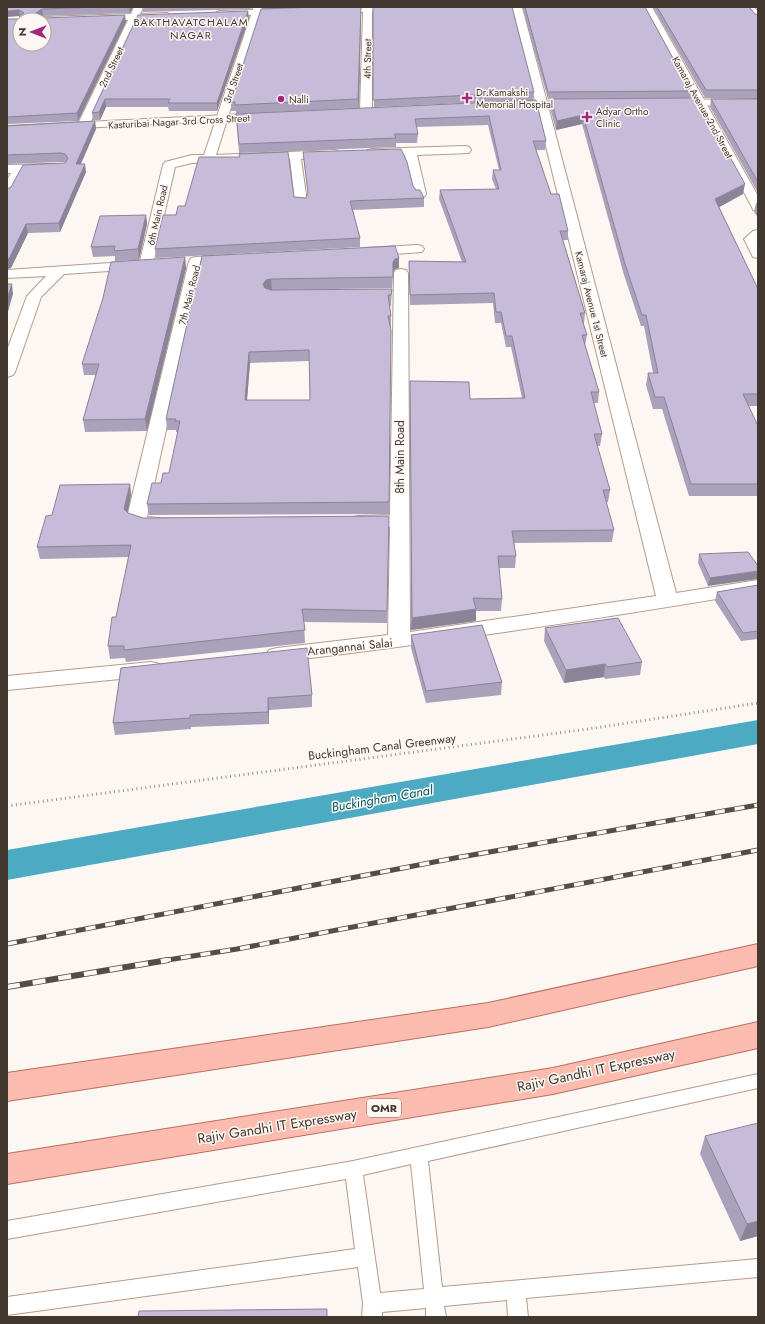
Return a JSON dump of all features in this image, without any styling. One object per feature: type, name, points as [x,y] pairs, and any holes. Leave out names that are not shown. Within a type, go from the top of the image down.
[{"type":"main road","points":[[7,1087],[488,1015],[758,955]]},
{"type":"main road","name":"Rajiv Gandhi IT Expressway","points":[[7,1169],[553,1081],[758,1035]]},
{"type":"street","points":[[321,10],[419,7]]},
{"type":"street","name":"Kamaraj Avenue 1st Street","points":[[517,7],[668,602]]},
{"type":"street","name":"Kamaraj Avenue 2nd Street","points":[[647,7],[700,103],[752,187],[758,207]]},
{"type":"street","points":[[749,7],[758,18]]},
{"type":"street","name":"4th Street","points":[[366,111],[368,8]]},
{"type":"street","points":[[211,14],[257,10],[297,11]]},
{"type":"street","name":"3rd Street","points":[[209,158],[257,10]]},
{"type":"street","points":[[52,19],[137,12],[173,15]]},
{"type":"street","name":"2nd Street","points":[[83,126],[137,12]]},
{"type":"street","points":[[660,103],[758,102]]},
{"type":"street","points":[[493,106],[588,104]]},
{"type":"street","name":"Kasturibai Nagar 3rd Cross Street","points":[[7,129],[274,116]]},
{"type":"street","points":[[209,158],[465,150]]},
{"type":"street","points":[[410,151],[420,194]]},
{"type":"street","points":[[296,156],[301,202]]},
{"type":"street","name":"6th Main Road","points":[[146,264],[169,165],[192,159],[209,158]]},
{"type":"street","points":[[7,192],[13,169],[62,167]]},
{"type":"street","points":[[758,234],[751,239],[758,254]]},
{"type":"street","points":[[354,253],[417,249]]},
{"type":"street","name":"7th Main Road","points":[[177,523],[145,523],[137,520],[188,262],[243,259]]},
{"type":"street","points":[[7,274],[160,264]]},
{"type":"street","points":[[7,372],[34,296],[59,271]]},
{"type":"street","name":"8th Main Road","points":[[399,641],[400,521],[393,293],[401,273]]},
{"type":"street","points":[[344,522],[400,521]]},
{"type":"street","name":"Arangannai Salai","points":[[259,657],[399,641],[668,602],[758,586]]},
{"type":"street","points":[[7,683],[173,666]]},
{"type":"lane","points":[[7,1230],[353,1169],[758,1081]]},
{"type":"lane","points":[[419,1155],[436,1317]]},
{"type":"lane","points":[[353,1169],[372,1310],[435,1297],[758,1268]]},
{"type":"lane","points":[[7,1306],[366,1257]]},
{"type":"lane","points":[[516,1290],[518,1317]]},
{"type":"path","name":"Buckingham Canal Greenway","points":[[7,806],[588,729],[758,703]]},
{"type":"building","points":[[7,7],[100,7],[42,9],[38,12],[22,12],[19,10],[7,11]]},
{"type":"building","points":[[361,7],[358,99],[235,105],[235,102],[231,102],[261,9]]},
{"type":"building","points":[[373,7],[512,7],[534,92],[373,100]]},
{"type":"building","points":[[525,7],[645,7],[691,91],[548,92]]},
{"type":"building","points":[[657,7],[749,7],[755,14],[758,15],[758,90],[706,90]]},
{"type":"building","points":[[248,11],[217,103],[168,103],[170,99],[105,99],[99,112],[92,113],[138,15]]},
{"type":"building","points":[[125,15],[77,113],[7,117],[7,19],[12,19],[12,52],[52,52],[52,18]]},
{"type":"building","points":[[697,98],[745,184],[715,199],[758,289],[758,394],[743,394],[758,426],[758,484],[691,484],[664,397],[655,397],[648,373],[658,373],[646,315],[642,315],[625,264],[583,115],[557,121],[551,99]]},
{"type":"building","points":[[711,99],[758,99],[758,182]]},
{"type":"building","points":[[536,100],[546,141],[533,141],[551,194],[559,194],[568,231],[560,231],[585,313],[580,313],[587,335],[582,335],[599,392],[591,392],[602,434],[594,434],[610,490],[603,490],[614,530],[512,531],[516,556],[498,556],[502,599],[473,598],[476,609],[412,618],[410,381],[469,382],[470,399],[525,398],[512,336],[506,336],[501,312],[496,312],[494,293],[410,295],[409,261],[466,262],[440,190],[499,189],[493,170],[501,170],[489,116],[415,119],[418,134],[394,134],[396,138],[239,144],[236,114]]},
{"type":"building","points":[[95,121],[76,164],[85,164],[59,223],[26,224],[9,259],[7,259],[7,189],[11,187],[23,165],[65,163],[68,158],[65,154],[61,153],[7,155],[7,126]]},
{"type":"building","points":[[401,149],[407,162],[413,186],[416,190],[420,190],[424,198],[350,201],[360,238],[155,249],[163,215],[176,215],[178,206],[185,206],[199,157],[240,157],[239,154],[288,152],[294,197],[306,198],[308,193],[303,152]]},
{"type":"building","points":[[146,215],[138,249],[114,251],[115,246],[91,247],[100,216]]},
{"type":"building","points":[[395,246],[399,258],[395,259],[393,262],[393,277],[271,279],[266,280],[263,284],[265,288],[271,290],[392,289],[391,295],[388,295],[391,316],[388,316],[391,330],[389,502],[147,504],[152,483],[161,483],[163,473],[169,473],[180,421],[175,421],[176,419],[166,419],[202,256]],"holes":[[[309,350],[310,400],[245,400],[249,352]]]},
{"type":"building","points":[[185,257],[145,419],[83,420],[99,364],[82,364],[103,298],[111,262]]},
{"type":"building","points":[[7,284],[12,284],[7,299]]},
{"type":"building","points":[[130,484],[124,509],[128,513],[143,518],[389,516],[387,611],[302,609],[305,630],[124,650],[124,646],[108,646],[112,617],[116,617],[131,545],[37,547],[46,516],[52,515],[60,485]]},
{"type":"building","points":[[748,552],[758,566],[758,571],[710,578],[699,554]]},
{"type":"building","points":[[758,585],[758,631],[743,633],[717,592]]},
{"type":"building","points":[[618,618],[642,662],[607,667],[605,664],[566,670],[545,628]]},
{"type":"building","points":[[482,625],[502,682],[426,691],[411,635]]},
{"type":"building","points":[[307,648],[312,695],[268,698],[268,712],[190,715],[190,718],[113,723],[121,668]]},
{"type":"building","points":[[758,1123],[758,1221],[747,1224],[705,1136]]},
{"type":"building","points":[[327,1309],[327,1317],[138,1317],[139,1311]]},
{"type":"waterway","name":"Buckingham Canal","points":[[7,865],[758,732]]},
{"type":"railway","points":[[7,944],[455,858],[758,805]]},
{"type":"railway","points":[[161,961],[237,949],[758,850]]},
{"type":"railway","points":[[7,987],[168,960]]},
{"type":"place","name":"Dr.Kamakshi Memorial Hospital","points":[[467,98]]},
{"type":"place","name":"Nalli","points":[[281,99]]},
{"type":"place","name":"Adyar Ortho Clinic","points":[[587,117]]},
{"type":"district","name":"BAKTHAVATCHALAM NAGAR","points":[[191,28]]}]
